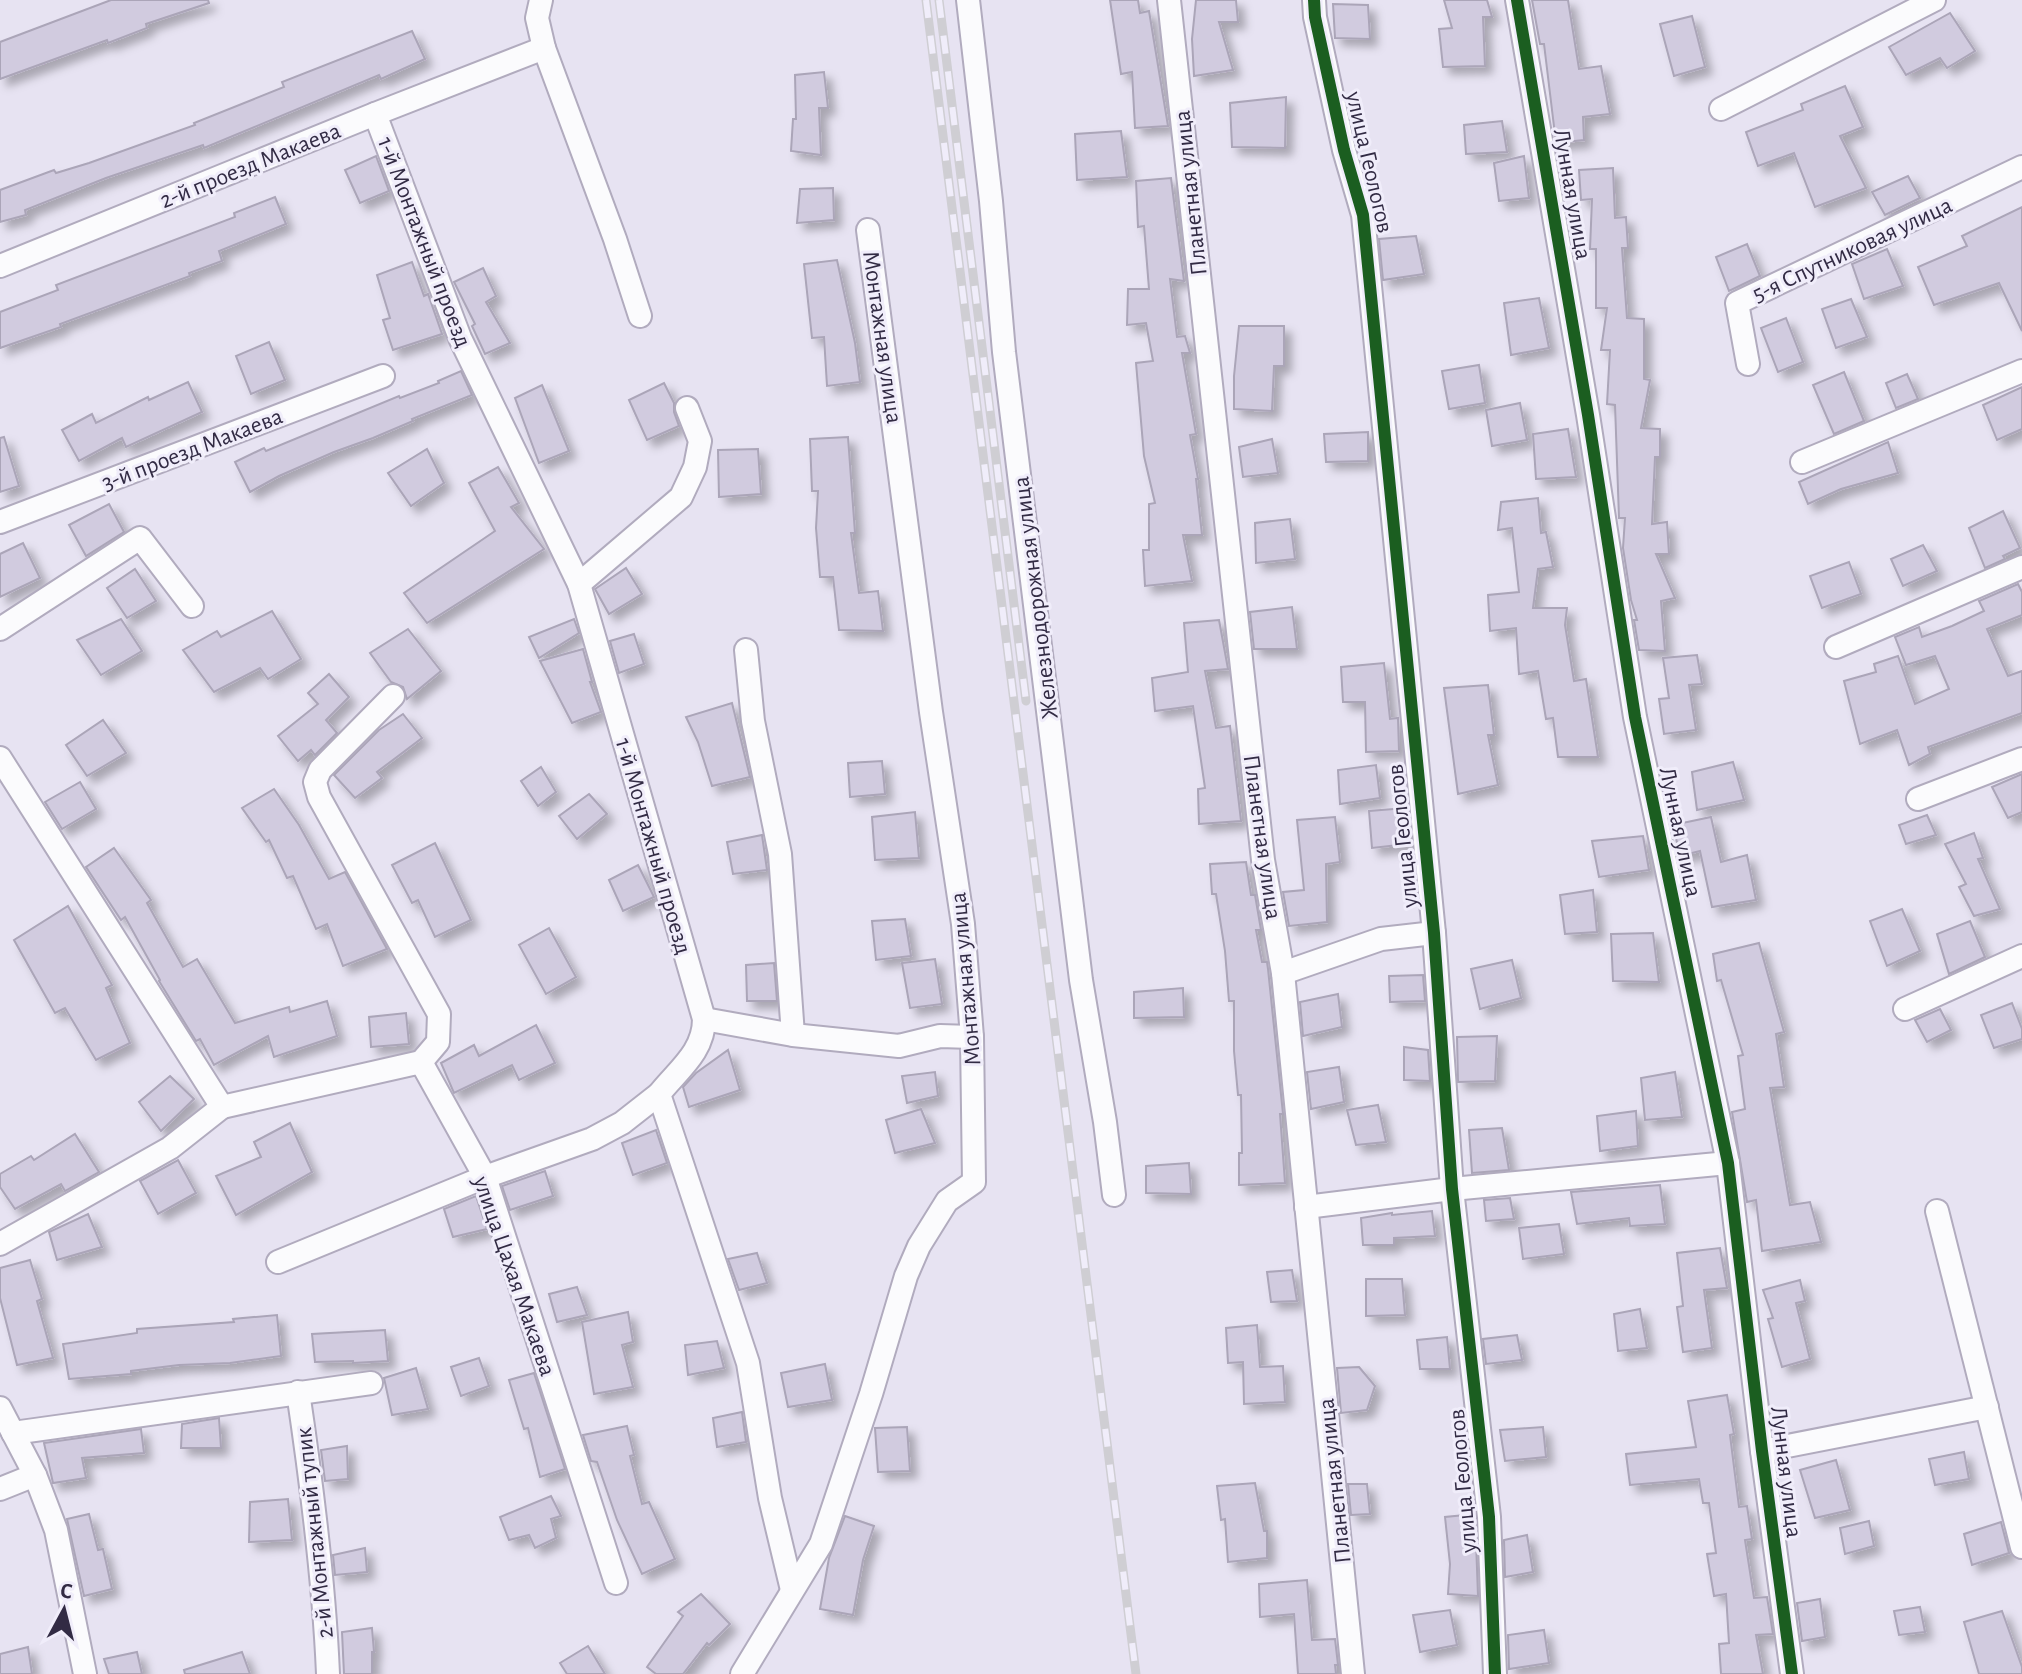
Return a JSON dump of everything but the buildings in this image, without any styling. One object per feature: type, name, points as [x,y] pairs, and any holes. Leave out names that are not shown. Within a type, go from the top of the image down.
[{"type":"street","points":[[541,0],[537,18],[544,48],[615,239],[640,316]]},
{"type":"street","name":"Железнодорожная улица","points":[[968,0],[991,201],[1004,352],[1081,980],[1114,1195]]},
{"type":"street","name":"Планетная улица","points":[[1169,0],[1263,860],[1283,973],[1353,1674]]},
{"type":"street","name":"улица Геологов","points":[[1314,0],[1344,150],[1363,215],[1434,933],[1452,1189],[1489,1517],[1495,1674]]},
{"type":"street","name":"Лунная улица","points":[[1517,0],[1588,415],[1635,717],[1728,1163],[1792,1674]]},
{"type":"street","points":[[1721,109],[1934,0]]},
{"type":"street","name":"2-й проезд Макаева","points":[[0,266],[544,48]]},
{"type":"street","name":"1-й Монтажный проезд","points":[[375,114],[460,338],[579,584],[704,1019]]},
{"type":"street","name":"5-я Спутниковая улица","points":[[1748,364],[1737,303],[2022,167]]},
{"type":"street","name":"Монтажная улица","points":[[742,1674],[821,1544],[906,1276],[926,1233],[947,1201],[974,1182],[972,1037],[963,924],[931,712],[868,230]]},
{"type":"street","points":[[1802,462],[2022,371]]},
{"type":"street","name":"3-й проезд Макаева","points":[[0,522],[383,376]]},
{"type":"street","points":[[579,584],[681,497],[695,467],[700,441],[687,408]]},
{"type":"street","points":[[0,629],[140,538],[192,606]]},
{"type":"street","points":[[1836,647],[2022,567]]},
{"type":"street","points":[[746,650],[748,688],[780,854],[793,1035]]},
{"type":"street","points":[[0,1244],[170,1148],[222,1107],[421,1062],[438,1042],[439,1014],[319,797],[315,782],[320,770],[393,696]]},
{"type":"street","points":[[0,758],[222,1107]]},
{"type":"street","points":[[1918,799],[2022,759]]},
{"type":"street","points":[[1283,973],[1381,939],[1434,933]]},
{"type":"street","points":[[1905,1009],[2022,956]]},
{"type":"street","points":[[278,1262],[485,1177],[592,1139],[622,1123],[659,1094],[697,1048],[704,1035],[704,1019],[793,1035],[899,1046],[940,1036],[972,1037]]},
{"type":"street","name":"улица Цахая Макаева","points":[[421,1062],[485,1177],[616,1583]]},
{"type":"street","points":[[659,1094],[748,1363],[770,1498],[792,1590]]},
{"type":"street","points":[[1306,1207],[1452,1189],[1728,1163]]},
{"type":"street","points":[[1937,1211],[2022,1547]]},
{"type":"street","points":[[13,1433],[371,1383]]},
{"type":"street","name":"2-й Монтажный тупик","points":[[298,1392],[314,1500],[328,1674]]},
{"type":"street","points":[[1762,1451],[1987,1407]]},
{"type":"street","points":[[0,1408],[35,1475],[56,1530],[85,1674]]},
{"type":"street","points":[[0,1489],[35,1475]]},
{"type":"railway","points":[[926,0],[1136,1674]]},
{"type":"railway","points":[[939,0],[1026,701]]},
{"type":"cycle path","points":[[1314,0],[1344,150],[1363,215],[1434,933],[1452,1189],[1489,1517],[1495,1674]]},
{"type":"cycle path","points":[[1517,0],[1588,415],[1635,717],[1728,1163],[1792,1674]]}]
